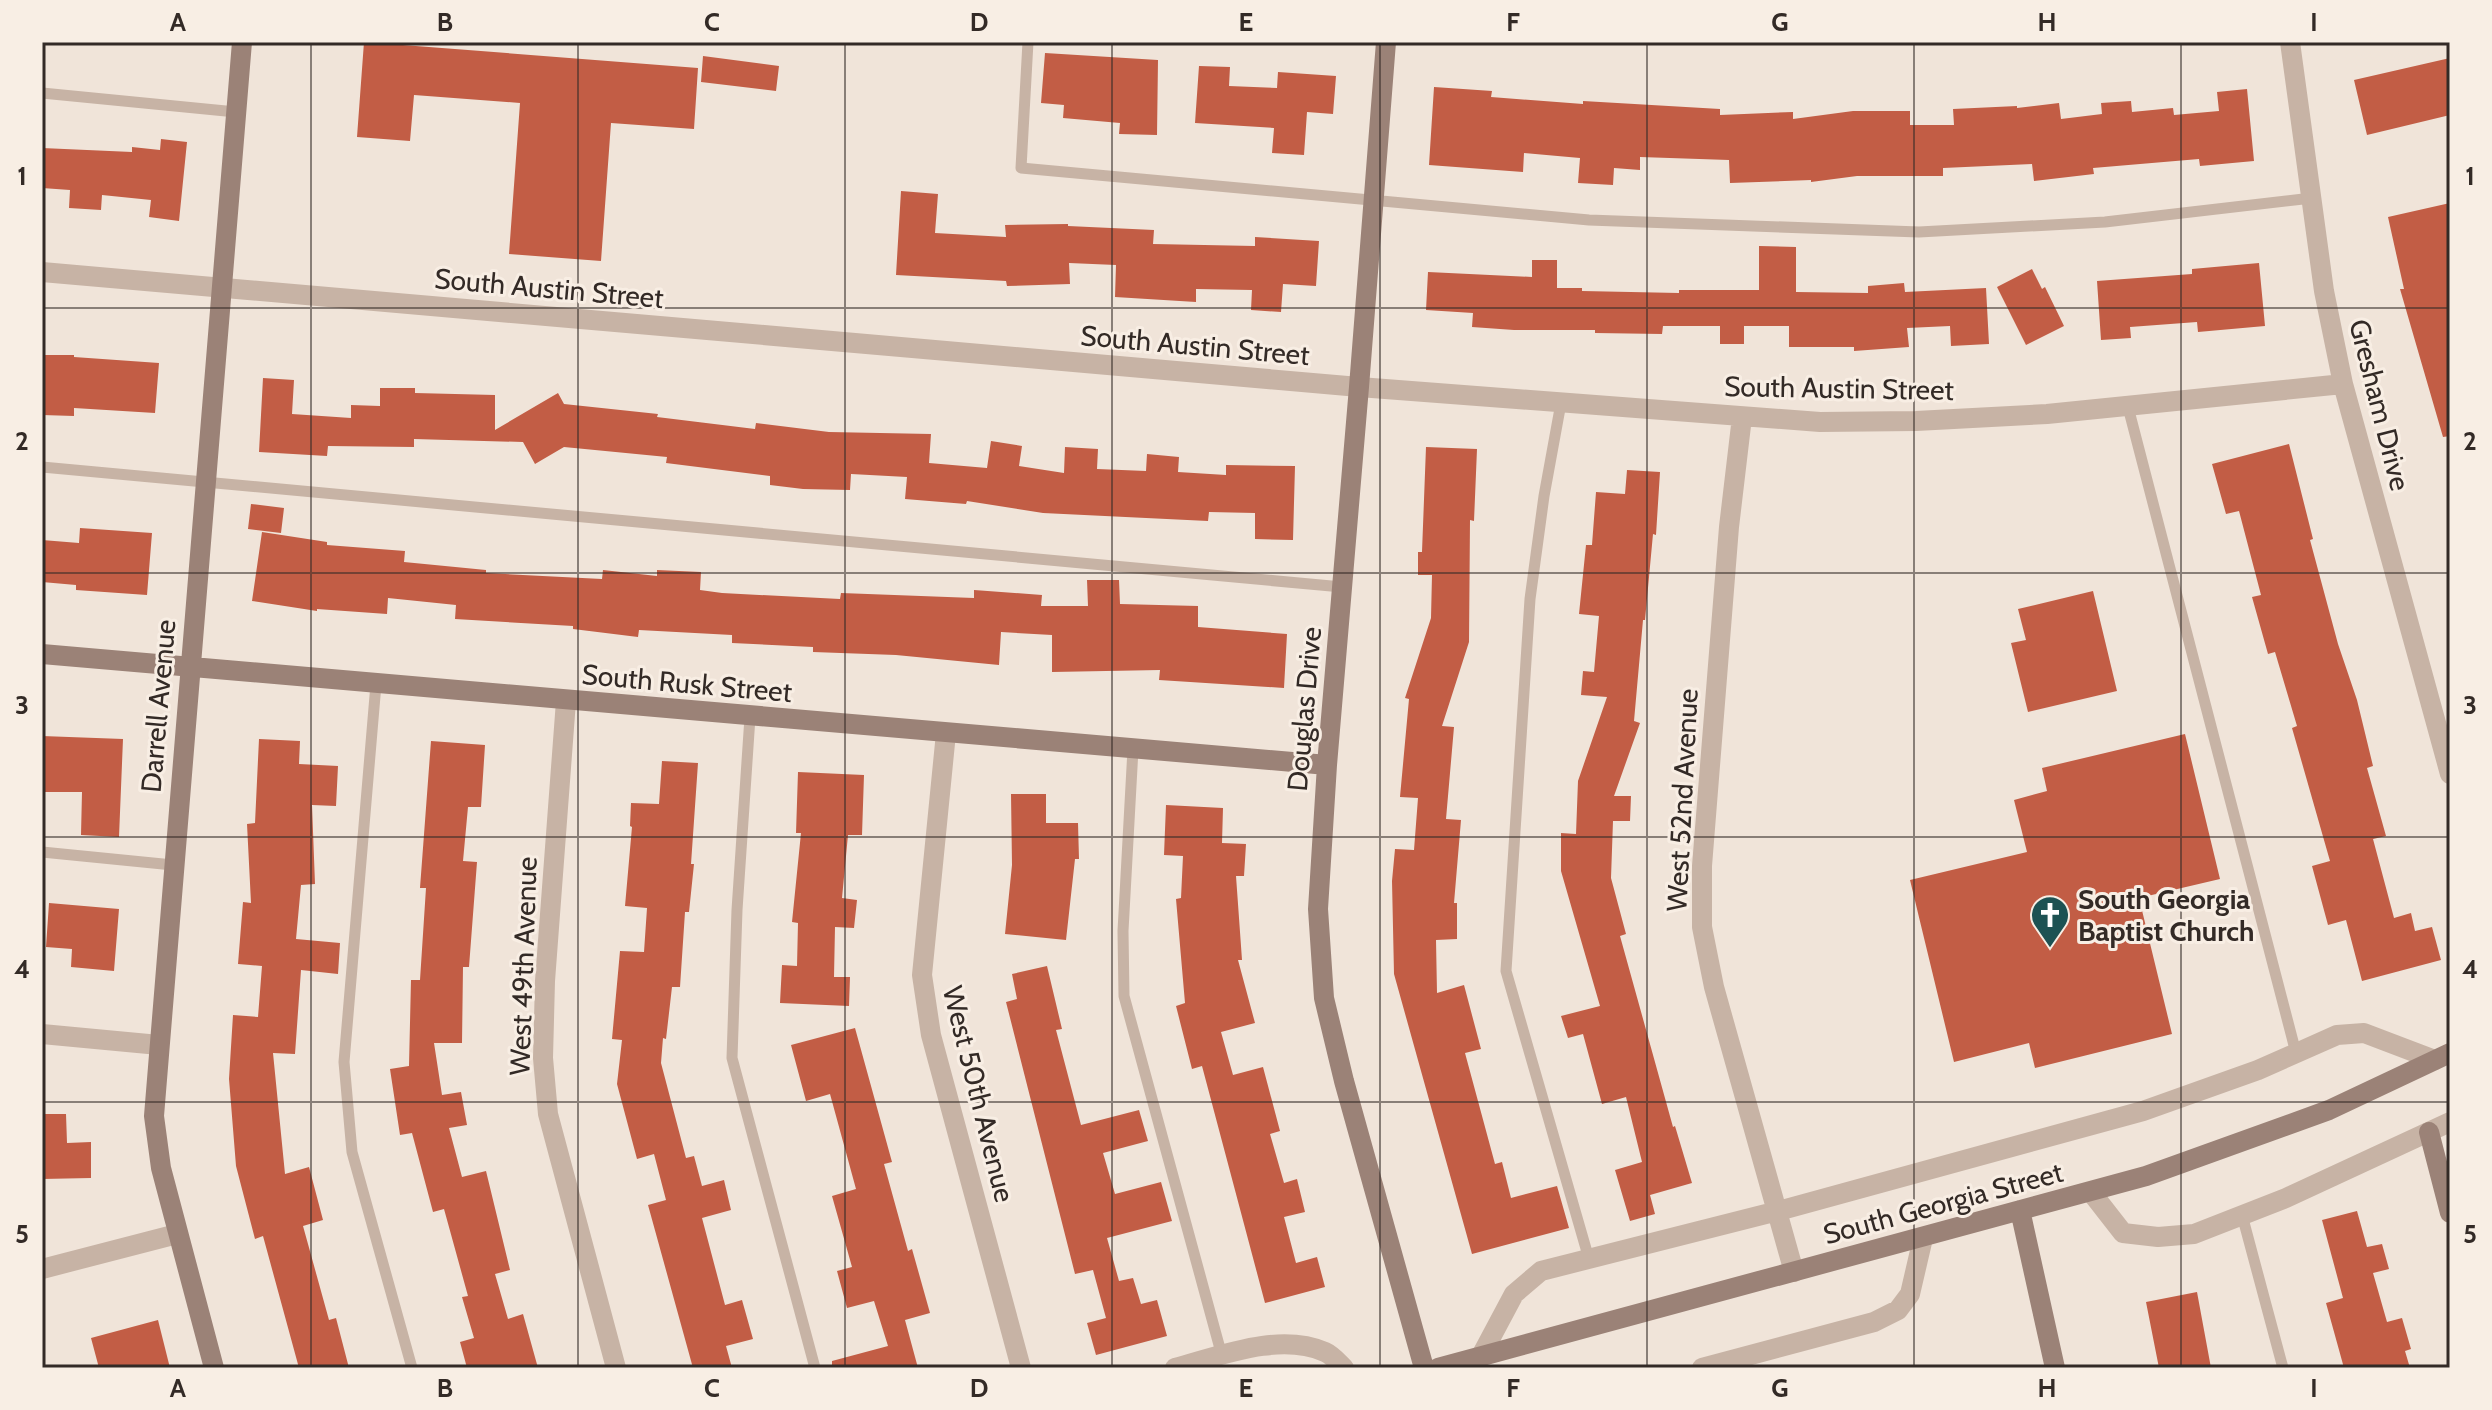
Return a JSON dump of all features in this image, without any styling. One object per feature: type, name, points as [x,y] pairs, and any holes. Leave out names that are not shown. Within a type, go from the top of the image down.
[{"type":"street","name":"Darrell Avenue","points":[[214,1368],[161,1168],[154,1116],[242,42]]},
{"type":"street","name":"Douglas Drive","points":[[1386,42],[1318,909],[1324,998],[1424,1368]]},
{"type":"street","name":"Gresham Drive","points":[[2290,42],[2324,291],[2343,384],[2450,774]]},
{"type":"street","name":"South Austin Street","points":[[42,272],[1359,387],[1820,422],[2047,414],[2343,384]]},
{"type":"street","name":"West 52nd Avenue","points":[[1742,417],[1728,542],[1702,866],[1702,927],[1714,987],[1794,1272]]},
{"type":"street","name":"South Rusk Street","points":[[42,654],[1327,765]]},
{"type":"street","name":"West 49th Avenue","points":[[566,701],[545,981],[543,1058],[548,1114],[616,1368]]},
{"type":"street","name":"West 50th Avenue","points":[[946,733],[922,975],[931,1035],[1021,1368]]},
{"type":"street","points":[[1481,1356],[1514,1294],[1541,1271],[1778,1211],[2143,1111],[2258,1070],[2337,1035],[2364,1033],[2443,1057]]},
{"type":"street","points":[[42,1034],[159,1045]]},
{"type":"street","name":"South Georgia Street","points":[[1438,1368],[2146,1176],[2329,1110],[2443,1057]]},
{"type":"street","points":[[2091,1192],[2123,1233],[2158,1237],[2194,1234],[2286,1198],[2450,1122]]},
{"type":"street","points":[[2429,1132],[2450,1213]]},
{"type":"street","points":[[2020,1210],[2055,1368]]},
{"type":"street","points":[[42,1269],[177,1234]]},
{"type":"street","points":[[1702,1368],[1874,1322],[1898,1310],[1910,1294],[1923,1238]]},
{"type":"street","points":[[1175,1368],[1261,1346],[1300,1344],[1328,1352],[1344,1368]]},
{"type":"lane","points":[[1028,42],[1021,168],[1589,220],[1919,232],[2105,222],[2312,198]]},
{"type":"lane","points":[[42,93],[236,112]]},
{"type":"lane","points":[[1561,403],[1530,599],[1506,971],[1589,1259]]},
{"type":"lane","points":[[2128,407],[2296,1053]]},
{"type":"lane","points":[[42,467],[1342,587]]},
{"type":"lane","points":[[376,684],[344,1062],[352,1152],[412,1368]]},
{"type":"lane","points":[[750,717],[737,910],[732,1058],[815,1368]]},
{"type":"lane","points":[[1133,749],[1123,931],[1124,996],[1222,1356]]},
{"type":"lane","points":[[42,852],[173,865]]},
{"type":"lane","points":[[2242,1215],[2283,1368]]},
{"type":"building","points":[[364,42],[698,68],[694,129],[611,123],[601,261],[509,254],[520,103],[414,95],[410,141],[357,137]]},
{"type":"building","points":[[1045,53],[1158,60],[1157,135],[1119,134],[1120,123],[1063,118],[1064,105],[1041,103]]},
{"type":"building","points":[[703,56],[779,66],[776,91],[701,82]]},
{"type":"building","points":[[2450,58],[2450,115],[2367,135],[2354,80]]},
{"type":"building","points":[[1199,66],[1230,67],[1229,86],[1277,88],[1278,72],[1336,76],[1333,114],[1307,112],[1304,155],[1272,153],[1274,128],[1195,123]]},
{"type":"building","points":[[1434,87],[1492,91],[1491,97],[1720,109],[1720,115],[1793,112],[1793,119],[1853,111],[1910,111],[1910,125],[1954,125],[1953,109],[2017,108],[2059,103],[2061,119],[2102,114],[2101,103],[2131,101],[2132,112],[2173,108],[2174,115],[2219,111],[2217,92],[2247,89],[2254,161],[2200,166],[2199,159],[2093,168],[2094,174],[2034,181],[2032,164],[1943,168],[1943,176],[1857,176],[1811,182],[1730,183],[1729,160],[1640,157],[1640,170],[1614,168],[1613,185],[1578,183],[1580,158],[1524,153],[1523,172],[1429,165]]},
{"type":"building","points":[[161,139],[187,142],[179,221],[149,217],[151,200],[102,195],[101,210],[69,208],[70,190],[42,188],[42,148],[132,152],[132,147],[160,150]]},
{"type":"building","points":[[901,191],[938,194],[935,233],[1006,237],[1005,225],[1068,224],[1154,230],[1153,244],[1255,246],[1255,237],[1319,241],[1316,286],[1283,284],[1281,312],[1251,310],[1252,290],[1196,289],[1196,302],[1115,297],[1116,265],[1069,263],[1070,284],[1007,286],[1006,281],[896,275]]},
{"type":"building","points":[[2450,203],[2450,436],[2443,437],[2400,289],[2404,289],[2388,217]]},
{"type":"building","points":[[1759,246],[1796,247],[1796,292],[1868,293],[1868,286],[1904,283],[1905,292],[1986,288],[1989,344],[1951,346],[1950,326],[1907,328],[1909,347],[1854,351],[1854,347],[1789,347],[1789,326],[1744,326],[1744,344],[1720,344],[1720,326],[1663,326],[1662,334],[1514,330],[1472,327],[1473,313],[1426,310],[1428,272],[1532,277],[1532,260],[1557,260],[1557,288],[1679,293],[1679,290],[1759,290]]},
{"type":"building","points":[[2259,263],[2265,326],[2198,332],[2197,322],[2130,327],[2131,338],[2101,340],[2097,281],[2192,274],[2192,269]]},
{"type":"building","points":[[2032,269],[2042,289],[2045,287],[2064,326],[2026,345],[1997,287]]},
{"type":"building","points":[[42,355],[159,363],[155,413],[74,408],[74,416],[42,415]]},
{"type":"building","points":[[263,378],[294,380],[292,414],[351,418],[351,405],[380,406],[380,388],[415,388],[415,393],[495,395],[495,430],[558,393],[564,404],[755,429],[756,423],[829,432],[931,434],[929,463],[987,468],[991,441],[1022,446],[1019,466],[1064,473],[1065,447],[1098,449],[1097,469],[1146,471],[1147,454],[1179,457],[1178,472],[1226,475],[1226,465],[1295,466],[1293,540],[1255,539],[1255,513],[1209,512],[1208,521],[1043,513],[967,501],[966,504],[905,499],[907,477],[851,474],[850,490],[803,489],[770,485],[770,476],[666,463],[667,457],[564,447],[535,464],[523,442],[414,439],[414,447],[328,446],[327,456],[259,452]]},
{"type":"building","points":[[2289,444],[2313,539],[2310,540],[2373,766],[2367,768],[2386,836],[2373,839],[2394,918],[2411,913],[2415,931],[2432,927],[2441,960],[2362,981],[2346,920],[2328,925],[2312,866],[2330,861],[2292,728],[2297,726],[2275,652],[2268,654],[2252,597],[2261,595],[2239,511],[2226,514],[2212,464]]},
{"type":"building","points":[[1426,447],[1477,449],[1474,521],[1470,520],[1469,642],[1442,726],[1454,727],[1446,819],[1461,820],[1454,903],[1457,903],[1457,939],[1436,940],[1437,993],[1464,985],[1481,1049],[1465,1053],[1495,1164],[1502,1162],[1511,1198],[1557,1186],[1569,1228],[1472,1254],[1394,974],[1392,881],[1395,849],[1414,850],[1418,798],[1400,797],[1409,699],[1405,698],[1431,618],[1432,575],[1418,575],[1418,552],[1422,552]]},
{"type":"building","points":[[1627,470],[1660,472],[1656,535],[1653,534],[1634,721],[1640,723],[1614,796],[1631,796],[1630,821],[1613,821],[1611,878],[1626,934],[1620,936],[1673,1127],[1692,1183],[1650,1195],[1655,1214],[1630,1221],[1615,1170],[1642,1162],[1626,1097],[1602,1104],[1583,1034],[1568,1038],[1561,1016],[1600,1006],[1561,871],[1561,833],[1576,834],[1578,781],[1607,697],[1581,695],[1583,671],[1594,672],[1599,616],[1579,614],[1586,545],[1592,545],[1596,492],[1625,494]]},
{"type":"building","points":[[251,504],[284,508],[281,533],[248,529]]},
{"type":"building","points":[[80,528],[152,533],[147,595],[76,590],[76,585],[42,582],[42,540],[79,543]]},
{"type":"building","points":[[262,532],[327,542],[327,545],[405,551],[404,562],[486,570],[486,573],[602,579],[603,570],[657,576],[657,570],[701,572],[700,590],[722,593],[840,599],[841,593],[974,598],[974,590],[1042,595],[1041,606],[1088,606],[1087,580],[1119,580],[1120,604],[1198,606],[1198,627],[1287,634],[1284,688],[1159,680],[1160,670],[1052,672],[1052,635],[1001,632],[999,665],[896,655],[813,652],[813,647],[732,643],[732,635],[639,630],[638,637],[573,629],[573,626],[455,619],[456,605],[388,598],[387,614],[317,611],[252,601]]},
{"type":"building","points":[[2093,591],[2117,691],[2028,712],[2011,643],[2026,640],[2018,609]]},
{"type":"building","points":[[2185,734],[2220,879],[2139,898],[2172,1034],[2035,1068],[2029,1043],[1954,1062],[1910,880],[2027,852],[2014,800],[2047,791],[2042,768]]},
{"type":"building","points":[[42,736],[123,739],[119,837],[81,835],[82,792],[42,792]]},
{"type":"building","points":[[259,739],[300,741],[299,764],[338,766],[336,806],[312,805],[315,884],[301,885],[296,939],[340,943],[338,974],[301,970],[295,1054],[273,1053],[285,1174],[309,1167],[323,1220],[303,1226],[329,1320],[336,1318],[349,1368],[299,1368],[263,1236],[255,1239],[236,1166],[229,1079],[233,1015],[258,1017],[262,966],[238,964],[243,902],[251,903],[247,824],[255,823]]},
{"type":"building","points":[[431,741],[485,745],[481,807],[468,807],[463,861],[477,862],[469,967],[463,967],[462,1043],[434,1043],[442,1095],[461,1092],[467,1125],[449,1128],[462,1177],[486,1171],[510,1270],[495,1274],[508,1319],[523,1314],[538,1368],[467,1368],[460,1342],[474,1338],[462,1297],[468,1296],[444,1209],[433,1212],[412,1133],[400,1135],[390,1069],[409,1066],[411,980],[420,980],[426,888],[420,888]]},
{"type":"building","points":[[662,761],[698,763],[691,864],[694,864],[689,912],[685,912],[680,987],[672,987],[661,1063],[686,1158],[694,1156],[702,1186],[724,1180],[731,1210],[702,1218],[725,1305],[742,1300],[753,1339],[726,1346],[732,1368],[693,1368],[648,1205],[666,1200],[654,1154],[637,1159],[617,1084],[622,1040],[612,1039],[620,951],[644,952],[647,908],[625,906],[631,803],[659,804]]},
{"type":"building","points":[[798,772],[864,775],[862,835],[848,835],[842,898],[857,900],[854,928],[835,927],[834,977],[850,977],[849,1006],[780,1003],[782,965],[797,966],[798,923],[792,922],[801,833],[796,833]]},
{"type":"building","points":[[1011,794],[1046,794],[1046,823],[1078,823],[1079,859],[1075,859],[1066,940],[1005,934],[1012,865]]},
{"type":"building","points":[[1166,805],[1223,808],[1222,843],[1246,844],[1244,876],[1236,876],[1242,960],[1238,960],[1255,1023],[1221,1032],[1233,1075],[1263,1067],[1280,1131],[1270,1134],[1284,1183],[1297,1179],[1305,1212],[1284,1217],[1296,1263],[1317,1257],[1325,1287],[1265,1303],[1202,1066],[1192,1069],[1176,1006],[1185,1003],[1176,899],[1181,898],[1183,856],[1164,855]]},
{"type":"building","points":[[49,903],[119,909],[114,971],[71,967],[72,949],[46,947]]},
{"type":"building","points":[[1047,966],[1062,1029],[1056,1030],[1081,1125],[1139,1110],[1148,1141],[1103,1153],[1115,1194],[1161,1182],[1172,1221],[1107,1238],[1119,1281],[1133,1278],[1141,1304],[1157,1300],[1167,1336],[1096,1355],[1087,1323],[1106,1318],[1093,1270],[1075,1274],[1006,1002],[1017,999],[1012,974]]},
{"type":"building","points":[[855,1028],[892,1162],[884,1164],[908,1251],[912,1249],[930,1313],[905,1320],[918,1368],[832,1368],[832,1361],[888,1346],[874,1301],[847,1308],[837,1271],[852,1267],[832,1196],[856,1189],[830,1094],[806,1101],[791,1045]]},
{"type":"building","points":[[42,1114],[66,1114],[67,1143],[91,1142],[91,1178],[42,1179]]},
{"type":"building","points":[[2357,1211],[2367,1247],[2382,1244],[2389,1269],[2373,1273],[2387,1322],[2402,1318],[2411,1349],[2405,1351],[2410,1368],[2344,1368],[2326,1303],[2343,1298],[2322,1220]]},
{"type":"building","points":[[2197,1292],[2211,1368],[2159,1368],[2146,1302]]},
{"type":"building","points":[[158,1320],[170,1368],[99,1368],[91,1338]]},
{"type":"place","name":"South Georgia Baptist Church","points":[[2050,949]]}]
